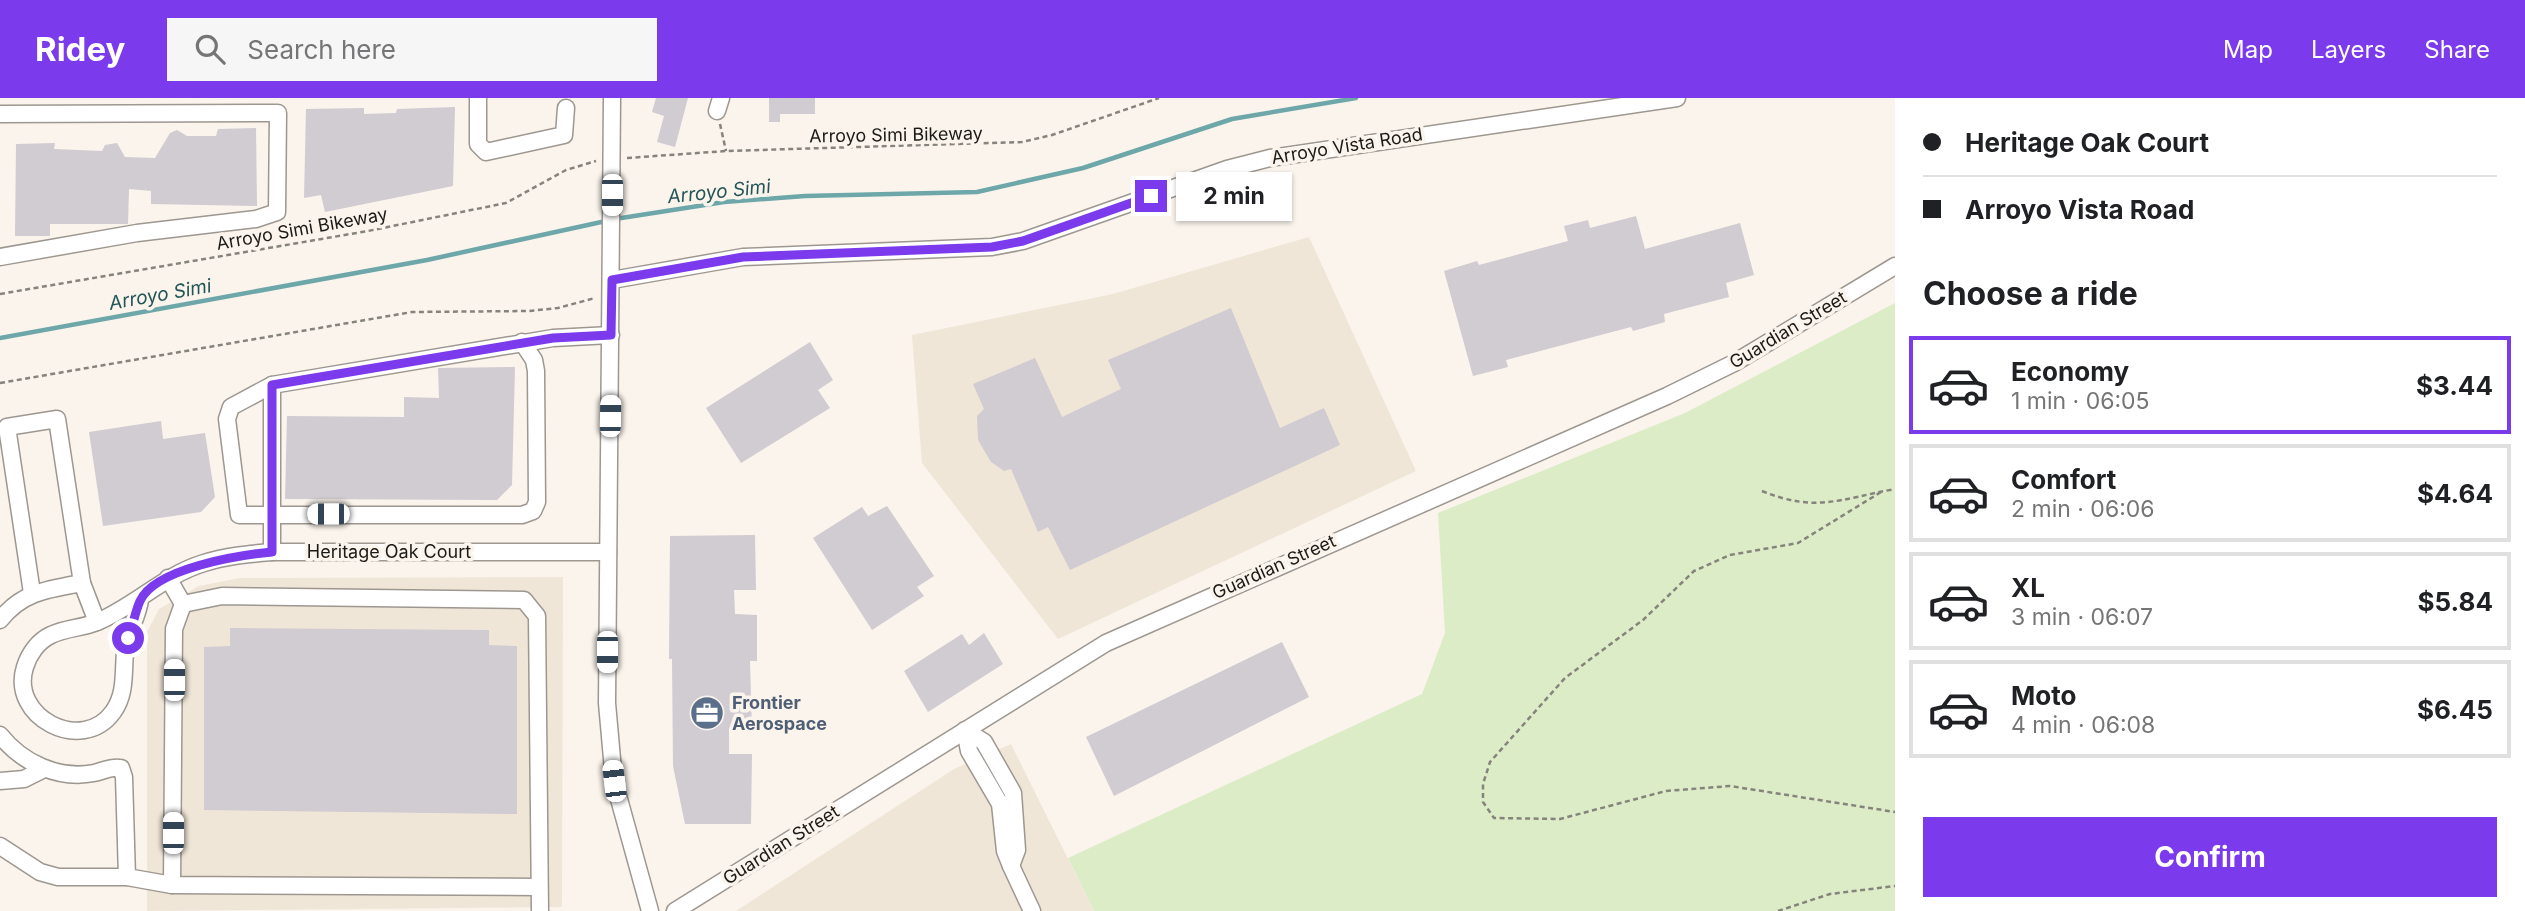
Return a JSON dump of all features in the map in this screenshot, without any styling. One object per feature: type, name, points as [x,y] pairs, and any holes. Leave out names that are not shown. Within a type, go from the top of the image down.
[{"type":"street","points":[[478,98],[478,144],[486,152],[564,135],[566,108]]},
{"type":"street","points":[[611,98],[612,280],[608,552],[610,748],[627,834],[650,911]]},
{"type":"street","name":"Arroyo Vista Road","points":[[612,280],[743,257],[992,247],[1023,241],[1227,169],[1270,158],[1677,98]]},
{"type":"street","points":[[0,114],[145,106],[278,106],[276,212],[256,219],[137,233],[0,257]]},
{"type":"street","name":"Guardian Street","points":[[675,911],[1106,643],[1734,363],[1895,266]]},
{"type":"street","points":[[522,342],[534,360],[536,371],[537,502],[533,511],[522,515],[239,515],[227,419],[231,407],[272,385],[522,342],[611,335]]},
{"type":"street","points":[[272,385],[272,552]]},
{"type":"street","points":[[32,593],[4,427],[57,419],[82,583],[97,622]]},
{"type":"street","name":"Heritage Oak Court","points":[[140,600],[126,645],[122,694],[113,713],[99,724],[80,731],[56,728],[37,718],[29,704],[24,668],[34,649],[51,635],[97,622],[140,600],[169,578],[229,556],[272,552],[608,552]]},
{"type":"street","points":[[169,578],[183,604],[174,629],[172,885]]},
{"type":"street","points":[[0,620],[10,608],[32,593],[82,583]]},
{"type":"street","points":[[183,604],[222,597],[524,600],[537,616],[537,887],[540,911]]},
{"type":"street","points":[[965,730],[969,751],[1000,804],[1004,851],[1032,911]]},
{"type":"street","points":[[0,735],[42,770]]},
{"type":"street","points":[[0,781],[24,779],[42,770],[93,773],[114,766],[121,768],[124,777],[127,877]]},
{"type":"street","points":[[0,846],[40,872],[58,877],[127,877],[172,885],[537,887]]},
{"type":"path","name":"Arroyo Simi Bikeway","points":[[627,158],[726,151],[1022,142],[1052,135],[1159,98]]},
{"type":"path","points":[[719,104],[726,151]]},
{"type":"path","name":"Arroyo Simi Bikeway","points":[[0,294],[368,231],[506,202],[566,170],[598,161]]},
{"type":"path","points":[[0,383],[412,312],[529,311],[611,298]]},
{"type":"path","points":[[1762,491],[1790,502],[1814,505],[1895,489]]},
{"type":"path","points":[[1881,492],[1798,542],[1730,555],[1694,571],[1643,620],[1564,678],[1490,762],[1483,784],[1483,803],[1494,818],[1560,818],[1666,791],[1730,786],[1895,812]]},
{"type":"path","points":[[1778,911],[1830,894],[1895,886]]},
{"type":"shaded area","points":[[1309,237],[1416,471],[1058,639],[922,463],[912,335],[1113,294]]},
{"type":"shaded area","points":[[563,577],[562,907],[147,911],[147,632],[159,609],[199,586],[240,578]]},
{"type":"shaded area","points":[[1011,744],[1094,911],[736,911],[954,769]]},
{"type":"green space","points":[[1895,303],[1895,911],[1094,911],[1068,858],[1422,694],[1445,633],[1438,513],[1685,413]]},
{"type":"building","points":[[656,98],[688,98],[675,147],[657,142],[664,116],[652,112]]},
{"type":"building","points":[[769,98],[815,98],[815,114],[780,114],[780,122],[769,122]]},
{"type":"building","points":[[455,107],[453,186],[325,212],[321,195],[304,198],[306,109],[364,108],[364,114],[396,113],[397,109]]},
{"type":"building","points":[[256,128],[257,206],[151,204],[151,191],[129,189],[128,224],[50,224],[50,236],[15,236],[16,144],[55,143],[54,149],[102,151],[105,145],[117,143],[125,157],[155,158],[170,133],[177,130],[187,136],[216,136],[218,129]]},
{"type":"building","points":[[1636,216],[1645,249],[1740,223],[1754,275],[1726,283],[1729,297],[1664,314],[1665,322],[1633,331],[1631,327],[1506,360],[1508,367],[1473,376],[1444,271],[1477,261],[1479,265],[1568,241],[1564,226],[1588,220],[1590,228]]},
{"type":"building","points":[[1231,308],[1280,428],[1324,408],[1340,445],[1070,570],[1048,527],[1038,532],[1011,469],[1004,471],[991,462],[978,440],[977,416],[984,409],[973,384],[1035,358],[1062,417],[1121,389],[1108,360]]},
{"type":"building","points":[[810,342],[833,380],[818,390],[830,408],[741,463],[706,408]]},
{"type":"building","points":[[515,367],[512,485],[497,500],[285,499],[287,416],[404,417],[404,397],[439,398],[438,368]]},
{"type":"building","points":[[161,421],[163,439],[205,433],[215,497],[201,512],[103,526],[89,432]]},
{"type":"building","points":[[887,506],[934,576],[917,587],[924,596],[872,630],[813,538],[862,507],[868,516]]},
{"type":"building","points":[[755,535],[756,590],[734,590],[735,614],[757,615],[757,661],[750,661],[752,731],[729,731],[729,754],[752,754],[751,824],[685,824],[673,766],[672,659],[669,659],[670,536]]},
{"type":"building","points":[[230,628],[489,630],[489,645],[517,646],[517,814],[204,810],[204,647],[230,646]]},
{"type":"building","points":[[984,633],[1003,664],[928,712],[904,671],[962,634],[969,645]]},
{"type":"building","points":[[1282,642],[1309,697],[1114,796],[1086,737]]},
{"type":"waterway","name":"Arroyo Simi","points":[[615,219],[724,202],[805,196],[977,192],[1083,168],[1232,119],[1356,98]]},
{"type":"waterway","name":"Arroyo Simi","points":[[0,338],[427,260],[606,221]]},
{"type":"place","name":"Frontier Aerospace","points":[[707,713]]},
{"type":"route","points":[[128,638],[138,614],[140,600],[169,578],[201,564],[229,556],[272,552],[272,385],[553,338],[611,335],[612,280],[647,276],[743,257],[992,247],[1023,241],[1151,196]]}]
